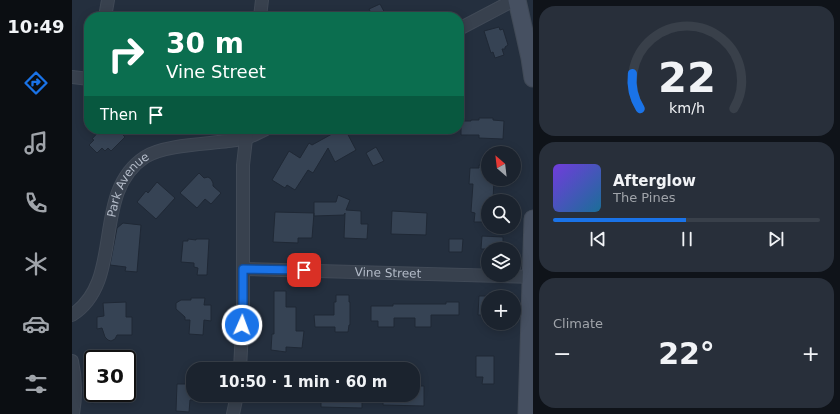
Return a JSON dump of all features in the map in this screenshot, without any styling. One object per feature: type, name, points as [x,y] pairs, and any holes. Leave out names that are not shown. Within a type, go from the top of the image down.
[{"type":"street","points":[[106,12],[108,0]]},
{"type":"street","points":[[261,12],[262,0]]},
{"type":"street","points":[[516,0],[531,17],[533,26]]},
{"type":"street","points":[[464,26],[516,0]]},
{"type":"street","points":[[516,0],[530,58],[533,78]]},
{"type":"street","points":[[72,77],[84,78]]},
{"type":"street","points":[[240,362],[243,310],[243,165],[247,134]]},
{"type":"street","name":"Park Avenue","points":[[72,315],[90,298],[95,288],[105,257],[111,216],[117,194],[133,167],[146,157],[161,151],[247,134]]},
{"type":"street","points":[[527,414],[533,220]]},
{"type":"street","name":"Vine Street","points":[[243,269],[532,277]]},
{"type":"street","points":[[72,361],[76,386],[73,414]]},
{"type":"street","points":[[234,414],[236,402]]},
{"type":"building","points":[[380,4],[384,12],[370,12],[369,9]]},
{"type":"building","points":[[499,27],[500,30],[503,29],[508,45],[505,49],[502,49],[504,55],[495,58],[493,52],[491,53],[484,31]]},
{"type":"building","points":[[479,118],[493,118],[493,120],[504,121],[503,139],[479,138],[479,135],[461,135],[464,134],[464,121],[479,120]]},
{"type":"building","points":[[96,134],[122,134],[125,137],[111,151],[108,148],[105,151],[102,148],[97,153],[89,145],[94,140],[92,139]]},
{"type":"building","points":[[332,134],[348,134],[356,150],[335,162],[328,148],[313,173],[308,170],[295,190],[287,185],[285,188],[272,180],[289,151],[300,158],[309,143],[312,145]]},
{"type":"building","points":[[376,147],[384,161],[373,166],[366,153]]},
{"type":"building","points":[[479,165],[481,165],[481,186],[494,186],[493,194],[481,194],[481,222],[474,222],[475,213],[471,212],[473,184],[469,184],[470,168],[479,168]]},
{"type":"building","points":[[199,173],[204,178],[208,177],[211,179],[213,186],[221,193],[211,204],[205,199],[197,208],[180,193]]},
{"type":"building","points":[[157,182],[175,198],[156,219],[137,202],[146,191],[148,193]]},
{"type":"building","points":[[338,195],[350,200],[346,210],[361,211],[361,224],[368,224],[367,239],[344,238],[345,213],[344,215],[314,216],[314,202],[336,202]]},
{"type":"building","points":[[392,211],[427,213],[426,235],[391,234]]},
{"type":"building","points":[[275,212],[314,213],[312,238],[298,238],[298,243],[273,242]]},
{"type":"building","points":[[123,223],[141,225],[137,272],[125,271],[126,267],[110,265],[117,228]]},
{"type":"building","points":[[482,236],[503,237],[503,242],[482,242]]},
{"type":"building","points":[[188,239],[209,239],[207,275],[197,275],[198,268],[194,267],[194,263],[181,262],[183,241],[188,241]]},
{"type":"building","points":[[449,239],[463,239],[462,252],[449,252]]},
{"type":"building","points":[[274,291],[286,291],[286,307],[296,307],[296,331],[304,331],[302,348],[286,347],[286,352],[271,350],[272,334],[274,334]]},
{"type":"building","points":[[336,295],[349,295],[350,325],[348,332],[335,332],[335,327],[315,327],[314,315],[334,315],[334,302],[336,302]]},
{"type":"building","points":[[479,296],[481,296],[481,315],[478,315]]},
{"type":"building","points":[[191,298],[205,298],[204,305],[211,305],[211,321],[204,320],[203,335],[189,334],[190,320],[185,320],[185,317],[176,309],[176,303],[181,300],[191,300]]},
{"type":"building","points":[[126,302],[126,317],[132,317],[132,335],[117,335],[115,339],[111,341],[108,340],[105,337],[102,328],[97,329],[97,317],[104,316],[103,303]]},
{"type":"building","points":[[446,302],[459,302],[459,315],[431,315],[431,327],[415,327],[415,318],[394,318],[394,327],[378,327],[378,321],[371,321],[371,306],[393,306],[393,304],[446,304]]},
{"type":"building","points":[[476,356],[494,356],[494,384],[482,384],[483,377],[476,377]]},
{"type":"building","points":[[177,384],[186,384],[186,402],[190,402],[189,412],[176,411]]},
{"type":"building","points":[[420,386],[424,386],[424,406],[383,405],[383,402],[420,402]]},
{"type":"building","points":[[321,402],[362,402],[362,408],[321,407]]},
{"type":"route","points":[[242,325],[243,269],[304,270]]}]
